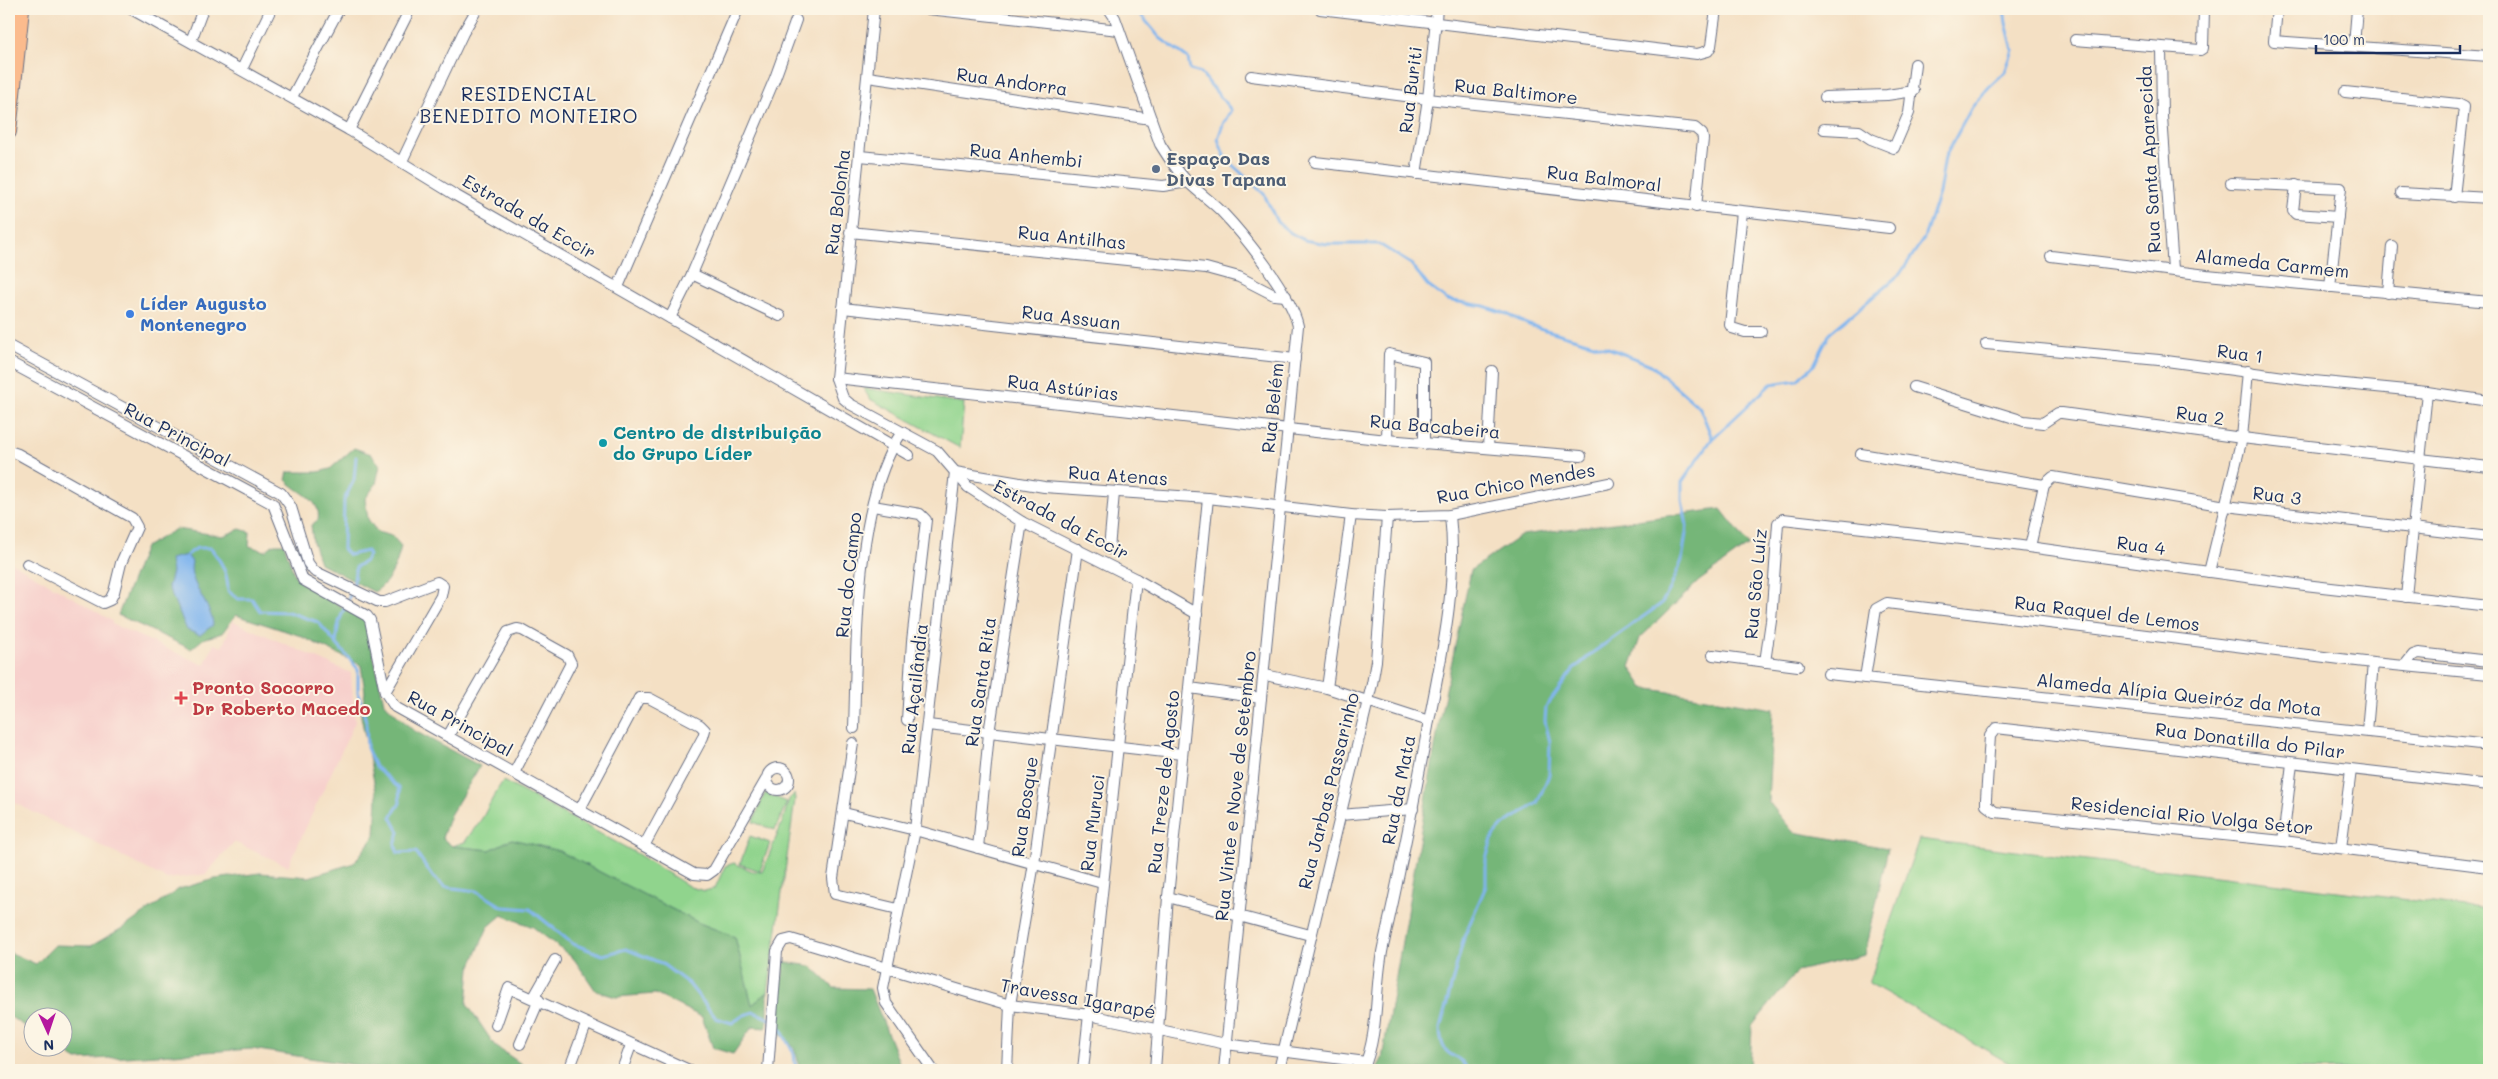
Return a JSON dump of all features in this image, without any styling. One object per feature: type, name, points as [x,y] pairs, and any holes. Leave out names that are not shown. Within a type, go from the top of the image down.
[{"type":"main road","points":[[9,132],[22,9]]},
{"type":"street","name":"Estrada da Eccir","points":[[131,9],[191,40],[350,130],[618,288],[909,455]]},
{"type":"street","points":[[191,40],[204,9]]},
{"type":"street","points":[[242,69],[271,9]]},
{"type":"street","points":[[292,97],[338,9]]},
{"type":"street","points":[[350,130],[410,9]]},
{"type":"street","points":[[402,161],[463,33],[477,9]]},
{"type":"street","points":[[618,288],[738,9]]},
{"type":"street","name":"Rua Bolonha","points":[[843,398],[836,378],[874,9]]},
{"type":"street","points":[[928,9],[1120,30]]},
{"type":"street","points":[[1109,9],[1120,30],[1151,119],[1164,150],[1188,182],[1223,213],[1278,283],[1288,300]]},
{"type":"street","points":[[1320,9],[1696,54],[1703,53],[1711,46],[1716,9]]},
{"type":"street","name":"Rua Buriti","points":[[1416,174],[1428,99],[1437,9]]},
{"type":"street","points":[[2075,40],[2195,50],[2203,48],[2204,9]]},
{"type":"street","points":[[2277,9],[2274,41],[2354,45],[2489,56]]},
{"type":"street","points":[[2354,45],[2357,9]]},
{"type":"street","points":[[670,318],[692,274],[776,78],[796,20]]},
{"type":"street","name":"Rua Santa Aparecida","points":[[2161,47],[2162,118],[2173,269]]},
{"type":"street","points":[[1824,129],[1859,130],[1889,146],[1896,146],[1909,113],[1914,90],[1915,64]]},
{"type":"street","name":"Rua Baltimore","points":[[1251,76],[1428,99],[1694,128],[1702,134],[1703,139],[1696,207]]},
{"type":"street","name":"Rua Andorra","points":[[868,77],[1151,119]]},
{"type":"street","points":[[1825,97],[1887,95],[1914,90]]},
{"type":"street","points":[[2346,92],[2458,104],[2464,107],[2454,197]]},
{"type":"street","name":"Rua Anhembi","points":[[860,156],[1163,186],[1188,182]]},
{"type":"street","name":"Rua Balmoral","points":[[1315,162],[1889,228]]},
{"type":"street","points":[[2231,184],[2341,188],[2330,287]]},
{"type":"street","points":[[2296,185],[2293,211],[2296,214],[2338,217]]},
{"type":"street","points":[[2401,193],[2489,198]]},
{"type":"street","points":[[1742,212],[1730,325],[1732,328],[1745,332],[1761,332]]},
{"type":"street","name":"Rua Antilhas","points":[[850,232],[1206,268],[1238,278],[1288,300]]},
{"type":"street","points":[[2388,292],[2392,246]]},
{"type":"street","name":"Alameda Carmem","points":[[2051,256],[2330,287],[2489,302]]},
{"type":"street","points":[[692,274],[780,316]]},
{"type":"street","name":"Rua Belém","points":[[1280,505],[1286,430],[1298,326],[1296,315],[1288,300]]},
{"type":"street","name":"Rua Assuan","points":[[843,308],[1294,359]]},
{"type":"street","name":"Rua 1","points":[[1986,344],[2063,350],[2248,371],[2314,381],[2427,392],[2489,401]]},
{"type":"street","name":"Rua Principal","points":[[9,346],[49,366],[285,496],[291,507],[308,563],[314,571],[379,602],[385,602],[437,582],[440,583],[443,586],[441,596],[385,692]]},
{"type":"street","points":[[1387,440],[1389,354],[1422,360],[1424,372],[1424,444]]},
{"type":"street","points":[[32,375],[36,360]]},
{"type":"street","name":"Rua Principal","points":[[9,362],[182,457],[273,504],[303,580],[367,616],[370,620],[385,692],[389,700],[403,712],[694,874],[708,875],[714,870],[767,778]]},
{"type":"street","points":[[1488,448],[1492,371]]},
{"type":"street","points":[[2209,572],[2242,438],[2248,371]]},
{"type":"street","name":"Rua Astúrias","points":[[836,378],[1286,430]]},
{"type":"street","name":"Rua 2","points":[[1914,387],[2024,421],[2043,422],[2058,413],[2062,413],[2242,438],[2489,467]]},
{"type":"street","points":[[2406,597],[2427,392]]},
{"type":"street","name":"Estrada da Eccir","points":[[843,398],[850,404],[937,451],[968,487],[1022,522],[1136,579],[1197,614]]},
{"type":"street","name":"Rua Bacabeira","points":[[1286,430],[1424,444],[1582,456]]},
{"type":"street","name":"Rua do Campo","points":[[854,728],[857,640],[869,520],[884,464],[892,446],[902,432]]},
{"type":"street","points":[[182,457],[190,443]]},
{"type":"street","points":[[9,451],[18,454],[132,518],[137,526],[123,557],[114,592],[110,600],[103,603],[27,564]]},
{"type":"street","points":[[1861,454],[2044,485],[2030,547]]},
{"type":"street","name":"Rua Atenas","points":[[955,472],[1044,487],[1208,498],[1280,505]]},
{"type":"street","name":"Rua Açailândia","points":[[898,909],[915,830],[955,472]]},
{"type":"street","name":"Rua 3","points":[[2044,485],[2053,477],[2062,477],[2226,506],[2489,537]]},
{"type":"street","name":"Rua Chico Mendes","points":[[1280,505],[1351,515],[1387,517],[1450,515],[1609,484]]},
{"type":"street","points":[[1110,549],[1114,493]]},
{"type":"street","name":"Rua Treze de Agosto","points":[[1155,1070],[1168,897],[1208,498]]},
{"type":"street","name":"Rua Vinte e Nove de Setembro","points":[[1224,1070],[1261,698],[1265,675],[1280,505]]},
{"type":"street","points":[[873,506],[920,514],[926,520],[912,641],[907,720]]},
{"type":"street","points":[[1327,688],[1351,515]]},
{"type":"street","name":"Rua da Mata","points":[[1364,1066],[1374,1028],[1382,949],[1413,809],[1450,613],[1452,553],[1450,515]]},
{"type":"street","name":"Rua Jarbas Passarinho","points":[[1279,1070],[1376,661],[1387,517]]},
{"type":"street","name":"Rua São Luíz","points":[[1765,662],[1771,620],[1778,522],[1780,519],[1789,519]]},
{"type":"street","name":"Rua 4","points":[[1789,519],[2030,547],[2209,572],[2489,606]]},
{"type":"street","name":"Rua Santa Rita","points":[[978,848],[989,733],[1022,522]]},
{"type":"street","name":"Rua Bosque","points":[[1006,1070],[1010,1005],[1034,862],[1078,549]]},
{"type":"street","name":"Rua Muruci","points":[[1083,1070],[1136,579]]},
{"type":"street","name":"Rua Raquel de Lemos","points":[[1865,678],[1876,609],[1887,603],[2373,663],[2489,674]]},
{"type":"street","points":[[448,736],[508,632],[516,629],[522,630],[545,642],[567,655],[572,663],[514,773]]},
{"type":"street","points":[[2405,665],[2413,655],[2419,653],[2489,661]]},
{"type":"street","points":[[1713,655],[1798,666]]},
{"type":"street","points":[[2367,731],[2373,663]]},
{"type":"street","name":"Alameda Alípia Queiróz da Mota","points":[[1828,674],[2489,745]]},
{"type":"street","points":[[1265,675],[1327,688],[1429,721]]},
{"type":"street","points":[[1190,688],[1261,698]]},
{"type":"street","points":[[580,809],[639,698],[649,698],[700,725],[705,730],[703,737],[644,846]]},
{"type":"street","points":[[928,725],[1182,754]]},
{"type":"street","name":"Residencial Rio Volga Setor","points":[[2008,729],[1996,728],[1992,730],[1990,736],[1986,805],[1995,812],[2283,841],[2489,867]]},
{"type":"street","name":"Rua Donatilla do Pilar","points":[[2008,729],[2489,785]]},
{"type":"street","points":[[853,744],[833,878],[835,894],[898,909],[883,988],[886,1003],[933,1070]]},
{"type":"street","points":[[2283,841],[2292,763]]},
{"type":"street","points":[[2341,848],[2351,770]]},
{"type":"street","points":[[1340,815],[1413,809]]},
{"type":"street","points":[[844,813],[915,830],[1102,882]]},
{"type":"street","points":[[1168,897],[1310,935]]},
{"type":"street","name":"Travessa Igarapé","points":[[768,1070],[777,951],[783,941],[791,939],[1010,1005],[1089,1015],[1226,1044],[1364,1066]]},
{"type":"street","points":[[520,1044],[537,999],[555,960]]},
{"type":"street","points":[[496,1026],[509,988],[537,999],[586,1025],[678,1068],[689,1070]]},
{"type":"street","points":[[569,1070],[586,1025]]},
{"type":"street","points":[[622,1070],[631,1045]]},
{"type":"shaded area","name":"Pronto Socorro Dr Roberto Macedo","points":[[9,561],[112,621],[112,624],[204,665],[214,644],[222,647],[233,621],[351,673],[355,722],[288,866],[234,842],[206,874],[167,879],[9,800]]},
{"type":"green space","points":[[863,388],[964,403],[960,448],[870,399]]},
{"type":"green space","points":[[354,448],[371,454],[380,465],[376,484],[365,499],[368,519],[377,532],[392,536],[401,546],[389,578],[374,592],[320,563],[313,542],[311,525],[318,520],[316,507],[308,497],[286,480],[288,472],[318,472],[330,469]]},
{"type":"green space","points":[[1721,509],[1749,545],[1699,581],[1640,638],[1630,667],[1644,688],[1773,709],[1768,801],[1793,832],[1888,848],[1865,955],[1797,971],[1752,1026],[1750,1070],[1376,1070],[1382,1059],[1440,718],[1471,570],[1522,535]]},
{"type":"green space","points":[[176,529],[223,536],[240,529],[250,532],[249,546],[265,551],[274,544],[284,544],[294,574],[300,582],[366,621],[384,703],[413,730],[480,766],[450,815],[442,838],[452,846],[490,850],[512,839],[559,851],[699,923],[735,937],[752,1005],[768,992],[766,1028],[752,1027],[733,1054],[713,1048],[702,1017],[655,994],[616,997],[596,991],[574,959],[533,927],[502,915],[488,927],[470,968],[467,1004],[495,1046],[530,1070],[387,1070],[252,1049],[77,1060],[71,1056],[72,1006],[22,1006],[22,1024],[9,1016],[9,952],[36,964],[55,945],[91,946],[126,926],[179,889],[215,879],[260,873],[309,877],[354,863],[375,835],[377,797],[361,716],[365,692],[361,665],[298,635],[236,615],[222,633],[203,639],[191,649],[118,615],[145,547]]},
{"type":"green space","points":[[503,781],[636,853],[690,887],[705,891],[715,888],[725,866],[734,863],[752,871],[762,872],[782,823],[789,799],[794,794],[795,800],[768,992],[752,1005],[735,937],[699,923],[559,851],[512,839],[490,850],[452,846],[465,842],[483,816]]},
{"type":"green space","points":[[765,793],[787,802],[775,830],[753,822]]},
{"type":"green space","points":[[750,836],[770,843],[760,871],[740,864]]},
{"type":"green space","points":[[1919,839],[2489,910],[2489,1070],[2021,1070],[1869,983]]},
{"type":"green space","points":[[784,962],[811,966],[834,988],[870,989],[902,1070],[799,1070],[797,1056],[793,1047],[776,1031]]},
{"type":"water","points":[[187,555],[192,562],[191,569],[196,585],[212,617],[213,625],[200,635],[187,630],[168,587],[172,572],[170,559]]},
{"type":"waterway","points":[[1136,9],[1160,38],[1188,58],[1190,70],[1201,73],[1231,110],[1223,124],[1218,139],[1225,158],[1264,194],[1277,222],[1291,233],[1304,240],[1327,244],[1379,244],[1411,264],[1428,286],[1447,300],[1484,306],[1507,314],[1529,325],[1611,349],[1651,365],[1700,408],[1712,438]]},
{"type":"waterway","points":[[1467,1070],[1460,1060],[1447,1052],[1441,1040],[1440,1029],[1464,937],[1486,886],[1486,859],[1493,836],[1503,825],[1537,803],[1549,775],[1550,742],[1545,721],[1546,707],[1573,670],[1595,651],[1661,604],[1670,589],[1682,560],[1687,526],[1682,500],[1682,482],[1712,439],[1771,384],[1797,380],[1814,365],[1830,333],[1900,274],[1924,238],[1939,193],[1945,157],[1972,107],[2005,72],[2013,50],[2004,9]]},
{"type":"waterway","points":[[336,643],[338,626],[353,586],[356,567],[365,561],[369,555],[367,551],[349,555],[343,549],[344,500],[354,480],[356,457]]},
{"type":"waterway","points":[[187,555],[197,548],[211,548],[224,568],[228,591],[238,599],[252,599],[260,611],[288,612],[318,622],[358,669],[358,693],[366,721],[367,748],[375,767],[399,788],[400,803],[391,817],[399,832],[395,845],[398,853],[416,852],[433,877],[445,887],[477,891],[503,907],[530,909],[573,944],[603,955],[626,949],[661,963],[689,984],[716,1018],[732,1023],[744,1015],[754,1012],[777,1022],[794,1054],[796,1070]]},
{"type":"place","name":"Espaço Das Divas Tapana","points":[[1156,169]]},
{"type":"place","name":"Líder Augusto Montenegro","points":[[130,314]]},
{"type":"place","name":"Centro de distribuição do Grupo Líder","points":[[603,443]]},
{"type":"place","name":"Pronto Socorro Dr Roberto Macedo","points":[[181,698]]},
{"type":"district","name":"RESIDENCIAL BENEDITO MONTEIRO","points":[[529,105]]}]
